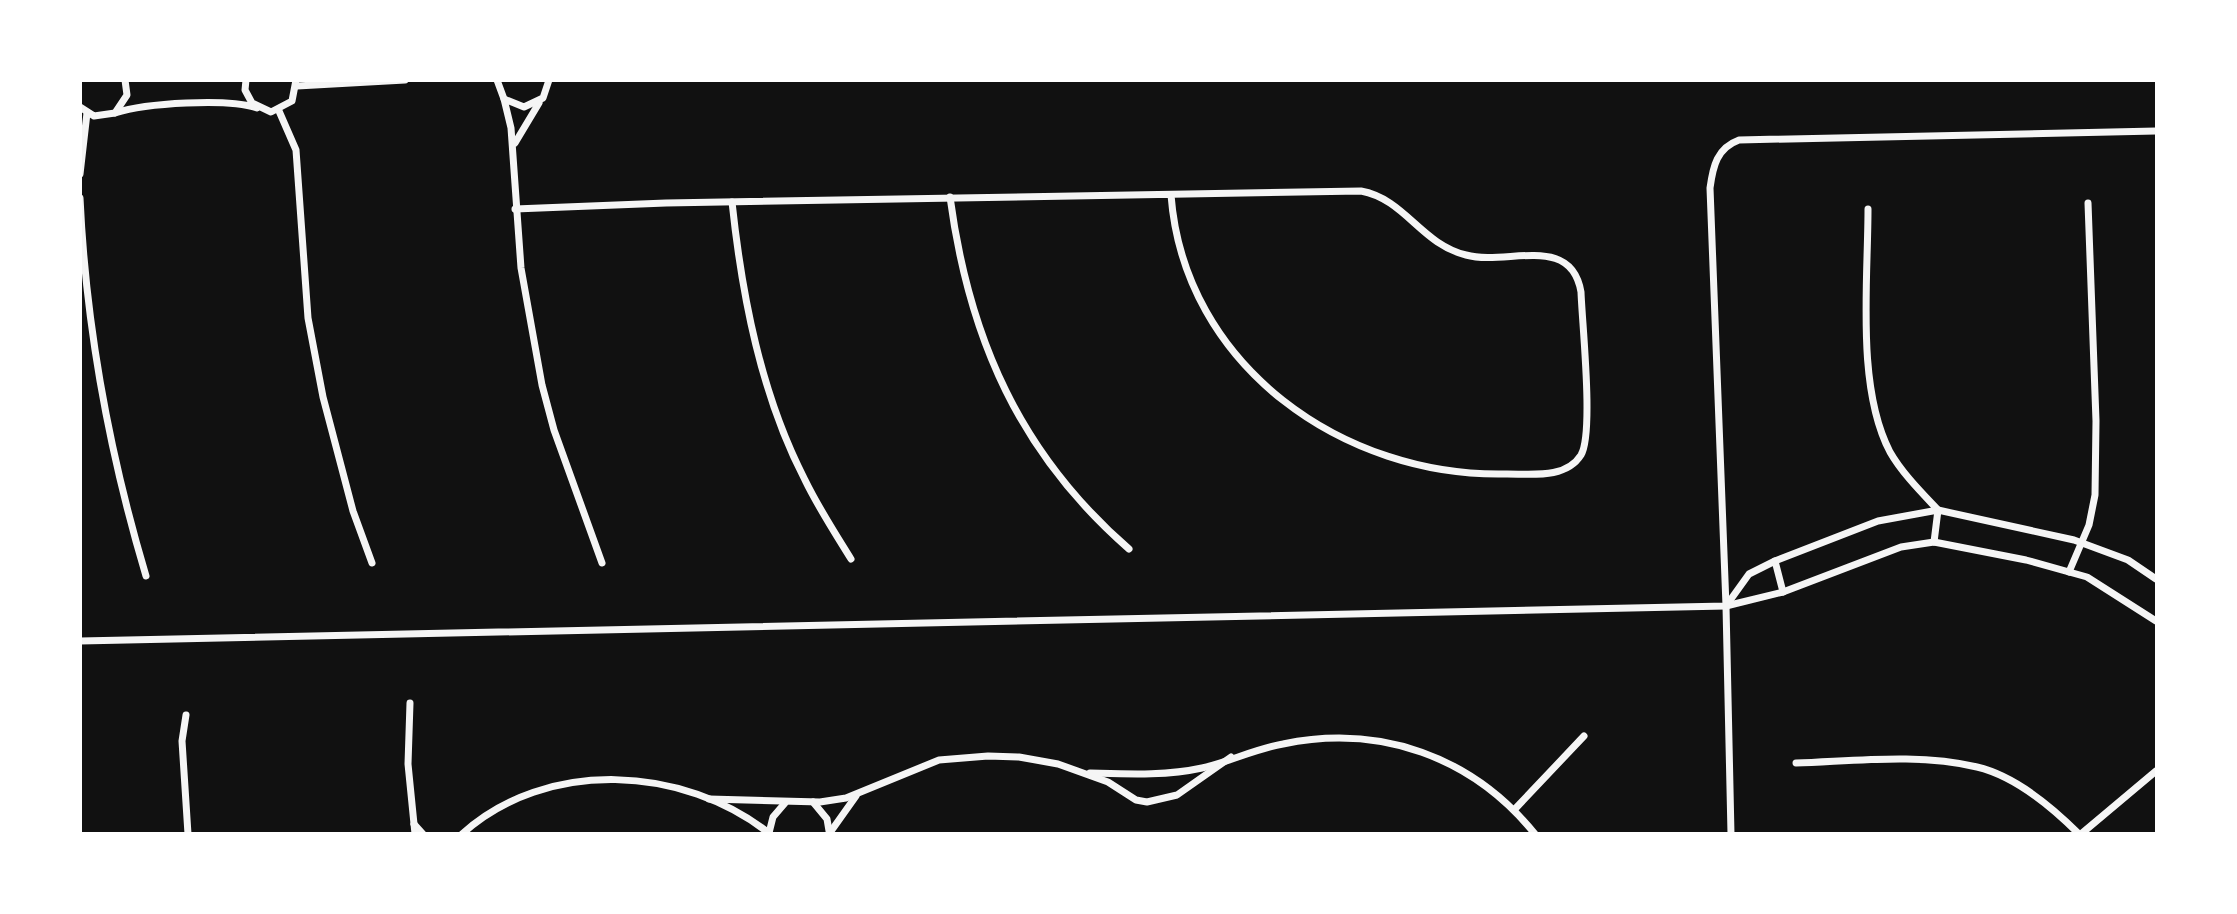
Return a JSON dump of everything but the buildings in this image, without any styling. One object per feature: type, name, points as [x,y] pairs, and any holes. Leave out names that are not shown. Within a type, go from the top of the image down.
[{"type":"street","points":[[116,113],[127,94],[125,80]]},
{"type":"street","points":[[246,80],[247,97],[257,108]]},
{"type":"street","points":[[80,174],[83,110],[102,117],[143,106],[238,103],[279,111],[292,101],[296,83],[405,80]]},
{"type":"street","points":[[498,80],[509,111],[522,279],[542,386],[554,430],[602,563]]},
{"type":"street","points":[[513,151],[516,137],[543,98],[549,80]]},
{"type":"street","points":[[504,99],[524,107],[543,98]]},
{"type":"street","points":[[279,111],[296,150],[307,306],[323,397],[353,511],[372,563]]},
{"type":"street","points":[[1731,834],[1726,606],[1710,188],[1718,156],[1726,144],[1739,140],[2157,131]]},
{"type":"street","points":[[515,209],[732,202],[950,198],[1171,195],[1372,193],[1391,202],[1433,242],[1455,252],[1485,258],[1554,257],[1569,264],[1578,278],[1581,292],[1587,429],[1580,456],[1573,465],[1560,472],[1490,475],[1449,472],[1378,456],[1320,428],[1294,410],[1248,367],[1210,315],[1185,266],[1173,218],[1171,195]]},
{"type":"street","points":[[80,198],[88,303],[105,419],[115,468],[146,576]]},
{"type":"street","points":[[950,198],[957,246],[977,324],[1009,398],[1067,489],[1090,516],[1129,549]]},
{"type":"street","points":[[732,202],[748,306],[774,402],[804,479],[851,559]]},
{"type":"street","points":[[2068,572],[2089,524],[2095,495],[2096,421],[2088,203]]},
{"type":"street","points":[[1868,209],[1869,371],[1873,406],[1891,454],[1938,510],[1934,542]]},
{"type":"street","points":[[1726,606],[1749,574],[1775,561],[1878,521],[1938,510],[1994,520],[2080,543],[2128,560],[2157,579]]},
{"type":"street","points":[[80,641],[1726,606],[1783,592],[1900,547],[1934,542],[2012,557],[2087,577],[2157,621]]},
{"type":"street","points":[[1775,561],[1783,592]]},
{"type":"street","points":[[410,703],[408,764],[415,834]]},
{"type":"street","points":[[186,715],[183,741],[188,834]]},
{"type":"street","points":[[1514,810],[1584,736]]},
{"type":"street","points":[[1086,773],[1147,774],[1188,769],[1285,743],[1328,737],[1376,739],[1442,760],[1483,784],[1514,810],[1535,834]]},
{"type":"street","points":[[709,799],[813,802],[846,797],[939,760],[1018,757],[1059,764],[1086,773],[1136,800],[1164,800],[1177,795],[1231,757]]},
{"type":"street","points":[[1796,763],[1911,760],[1979,767],[2019,786],[2059,814],[2080,834],[2157,771]]},
{"type":"street","points":[[462,834],[478,819],[504,805],[568,781],[604,778],[659,784],[740,811],[769,833],[773,817],[785,803]]},
{"type":"street","points":[[829,833],[862,791]]},
{"type":"street","points":[[813,802],[827,819],[829,833]]},
{"type":"street","points":[[414,823],[423,834]]}]
